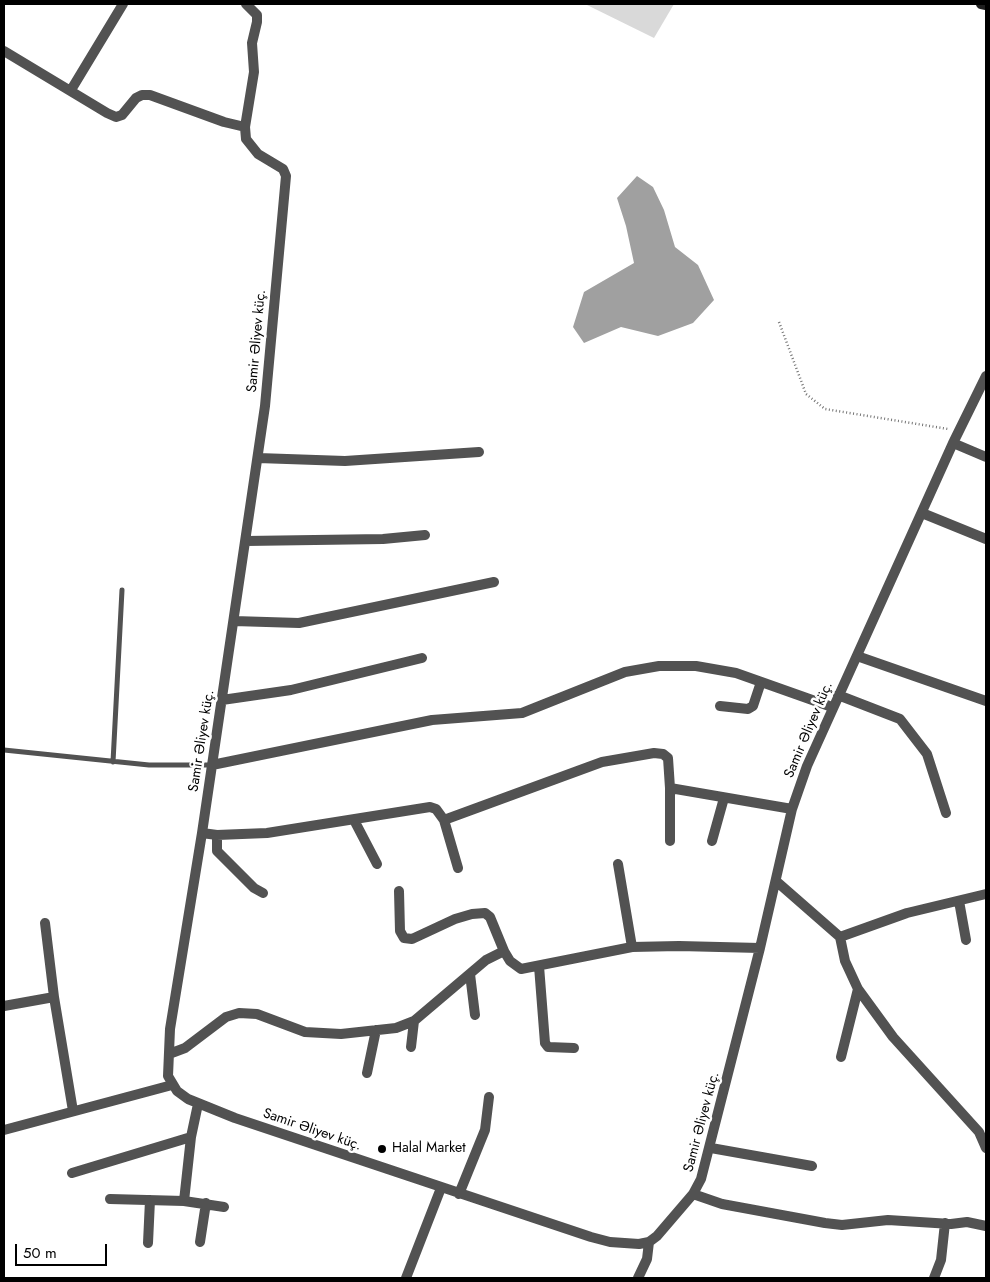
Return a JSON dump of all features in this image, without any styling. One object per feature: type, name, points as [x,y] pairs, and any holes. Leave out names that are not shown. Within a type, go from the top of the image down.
[{"type":"street","points":[[71,90],[123,4]]},
{"type":"street","points":[[4,50],[107,114],[116,117],[122,115],[136,98],[142,94],[150,94],[245,128],[254,72],[252,43],[258,22],[254,9],[246,4]]},
{"type":"street","points":[[981,4],[986,6]]},
{"type":"street","name":"Samir Əliyev küç.","points":[[245,128],[246,139],[251,147],[283,169],[286,176],[267,388],[258,458],[202,833],[170,1029],[168,1076],[177,1091],[198,1104],[458,1194],[604,1240],[627,1244],[649,1242],[670,1223],[693,1194],[701,1179],[711,1148],[792,809],[832,707],[953,443],[986,376]]},
{"type":"street","points":[[953,443],[986,457]]},
{"type":"street","points":[[258,458],[345,461],[479,452]]},
{"type":"street","points":[[922,513],[986,539]]},
{"type":"street","points":[[246,541],[383,538],[425,535]]},
{"type":"street","points":[[234,621],[299,623],[494,582]]},
{"type":"street","points":[[857,656],[986,702]]},
{"type":"street","points":[[222,700],[291,690],[422,658]]},
{"type":"street","points":[[212,765],[432,720],[522,713],[625,672],[659,666],[696,666],[736,674],[832,707]]},
{"type":"street","points":[[720,706],[748,709],[752,706],[761,682]]},
{"type":"street","points":[[838,695],[900,719],[927,754],[946,813]]},
{"type":"street","points":[[444,820],[602,762],[654,753],[663,754],[668,758],[670,841]]},
{"type":"street","points":[[670,788],[792,809]]},
{"type":"street","points":[[712,841],[724,798]]},
{"type":"street","points":[[202,833],[217,835],[267,834],[430,807],[436,809],[444,820],[458,868]]},
{"type":"street","points":[[354,820],[378,864]]},
{"type":"street","points":[[217,835],[217,851],[254,888],[263,893]]},
{"type":"street","points":[[618,864],[632,947]]},
{"type":"street","points":[[776,880],[840,937],[845,961],[858,990],[893,1037],[973,1125],[986,1148]]},
{"type":"street","points":[[398,891],[400,931],[404,938],[412,939],[455,919],[472,914],[484,914],[490,917],[504,951],[517,968],[521,969],[632,947],[760,948]]},
{"type":"street","points":[[840,937],[907,913],[986,894]]},
{"type":"street","points":[[959,902],[966,940]]},
{"type":"street","points":[[45,923],[54,997],[73,1111]]},
{"type":"street","points":[[168,1054],[185,1048],[226,1018],[239,1013],[258,1014],[305,1032],[341,1034],[396,1028],[414,1021],[486,960],[504,951]]},
{"type":"street","points":[[539,966],[545,1043],[548,1046],[574,1048]]},
{"type":"street","points":[[470,974],[475,1015]]},
{"type":"street","points":[[841,1057],[858,990]]},
{"type":"street","points":[[4,1006],[54,997]]},
{"type":"street","points":[[411,1047],[414,1021]]},
{"type":"street","points":[[367,1073],[376,1030]]},
{"type":"street","points":[[4,1130],[172,1085]]},
{"type":"street","points":[[458,1194],[485,1130],[489,1097]]},
{"type":"street","points":[[184,1201],[191,1137],[198,1104]]},
{"type":"street","points":[[72,1173],[191,1137]]},
{"type":"street","points":[[711,1148],[812,1166]]},
{"type":"street","points":[[406,1278],[441,1188]]},
{"type":"street","points":[[693,1194],[722,1204],[825,1223],[842,1224],[888,1220],[945,1223],[967,1222],[986,1226]]},
{"type":"street","points":[[110,1198],[184,1201],[224,1207]]},
{"type":"street","points":[[148,1243],[150,1200]]},
{"type":"street","points":[[200,1242],[206,1203]]},
{"type":"street","points":[[934,1278],[941,1260],[945,1223]]},
{"type":"street","points":[[638,1278],[647,1259],[649,1242]]},
{"type":"lane","points":[[113,762],[122,590]]},
{"type":"lane","points":[[4,750],[174,767],[212,765]]},
{"type":"path","points":[[779,322],[806,394],[825,409],[934,426],[958,433]]},
{"type":"shaded area","points":[[585,4],[674,4],[654,38]]},
{"type":"shaded area","points":[[637,176],[653,187],[664,210],[675,247],[698,265],[714,300],[693,323],[658,336],[621,327],[584,343],[573,327],[584,292],[634,263],[626,226],[617,198]]},
{"type":"place","name":"Halal Market","points":[[382,1149]]}]
